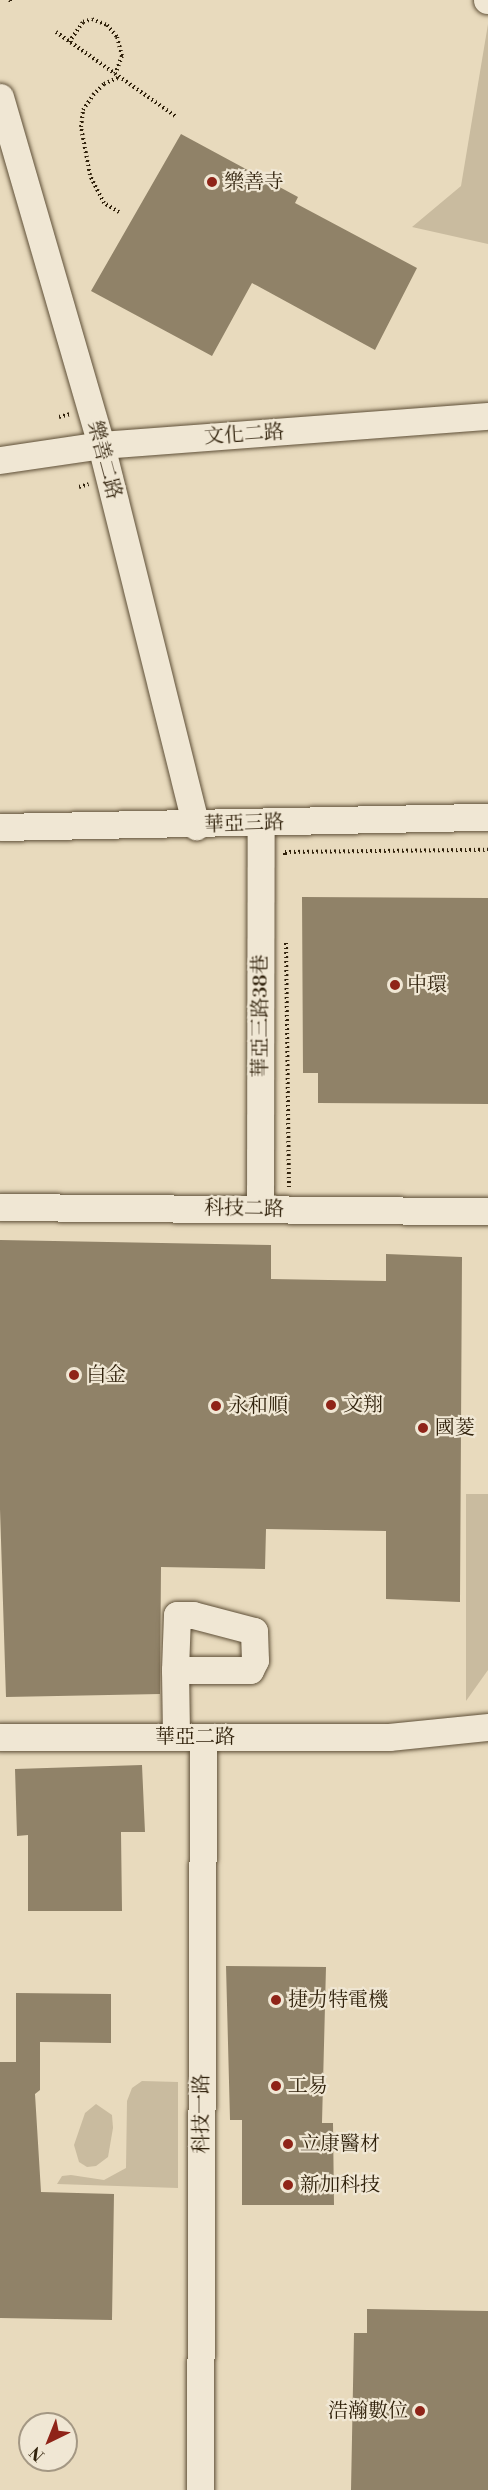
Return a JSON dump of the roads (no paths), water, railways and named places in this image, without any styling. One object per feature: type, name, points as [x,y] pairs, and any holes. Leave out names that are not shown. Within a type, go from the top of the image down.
[{"type":"street","name":"樂善二路","points":[[0,97],[101,446],[196,826]]},
{"type":"street","name":"文化二路","points":[[0,460],[101,446],[488,416]]},
{"type":"street","name":"華亞三路","points":[[0,827],[196,826],[488,817]]},
{"type":"street","name":"華亞三路38巷","points":[[260,1209],[261,823]]},
{"type":"street","name":"科技二路","points":[[0,1207],[488,1211]]},
{"type":"street","points":[[175,1670],[176,1737]]},
{"type":"street","name":"華亞二路","points":[[0,1737],[389,1737],[488,1727]]},
{"type":"street","name":"華亞二路","points":[[389,1737],[488,1746]]},
{"type":"street","name":"科技一路","points":[[200,2490],[203,1738]]},
{"type":"place","name":"樂善寺","points":[[212,182]]},
{"type":"place","name":"中環","points":[[395,985]]},
{"type":"place","name":"白金","points":[[74,1375]]},
{"type":"place","name":"文翔","points":[[331,1405]]},
{"type":"place","name":"永和順","points":[[216,1406]]},
{"type":"place","name":"國菱","points":[[423,1428]]},
{"type":"place","name":"捷力特電機","points":[[276,2000]]},
{"type":"place","name":"工易","points":[[276,2086]]},
{"type":"place","name":"立康醫材","points":[[288,2144]]},
{"type":"place","name":"新加科技","points":[[288,2185]]},
{"type":"place","name":"浩瀚數位","points":[[420,2411]]}]
